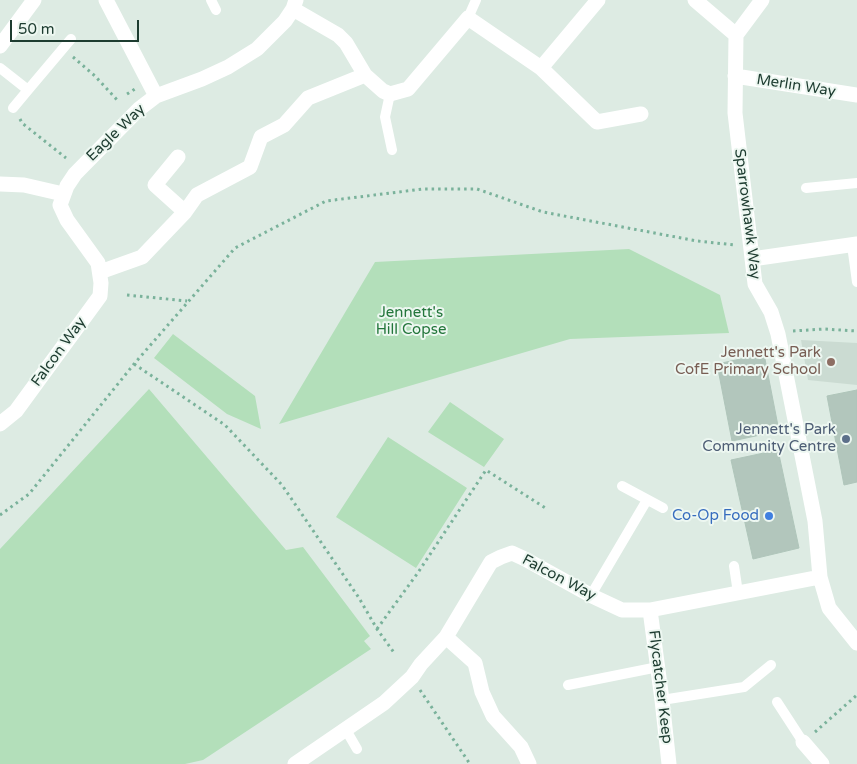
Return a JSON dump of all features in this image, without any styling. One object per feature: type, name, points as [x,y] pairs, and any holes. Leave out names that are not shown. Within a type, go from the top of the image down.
[{"type":"street","points":[[0,46],[34,0]]},
{"type":"street","points":[[106,0],[156,96]]},
{"type":"street","points":[[542,68],[598,0]]},
{"type":"street","points":[[696,0],[736,35],[762,0]]},
{"type":"street","points":[[295,4],[338,35],[346,43],[364,75],[390,94],[408,89],[468,18],[542,68],[597,122],[641,114]]},
{"type":"street","name":"Eagle Way","points":[[63,194],[75,174],[139,109],[156,96],[202,79],[228,67],[258,49],[286,21],[295,4]]},
{"type":"street","name":"Sparrowhawk Way","points":[[736,35],[735,112],[755,284],[771,312],[778,334],[815,521],[820,578],[829,608],[857,643]]},
{"type":"street","points":[[0,184],[24,185],[63,194],[60,205],[67,220],[98,263],[100,272],[142,257],[185,212],[197,195],[250,167],[261,137],[284,125],[308,98],[364,75]]},
{"type":"street","name":"Merlin Way","points":[[735,76],[857,95]]},
{"type":"street","points":[[178,158],[155,185],[185,212]]},
{"type":"street","points":[[752,259],[854,244]]},
{"type":"street","name":"Falcon Way","points":[[0,424],[16,411],[100,296],[102,283],[100,272]]},
{"type":"street","name":"Falcon Way","points":[[295,764],[384,703],[412,677],[446,637],[491,562],[501,556],[512,554],[525,559],[591,596],[622,610],[650,610],[820,578]]},
{"type":"street","name":"Flycatcher Keep","points":[[650,610],[669,764]]},
{"type":"street","points":[[446,637],[475,663],[482,692],[493,716],[521,747],[529,764]]},
{"type":"street","points":[[803,742],[822,764]]},
{"type":"lane","points":[[211,0],[216,10]]},
{"type":"lane","points":[[468,18],[476,0]]},
{"type":"lane","points":[[13,108],[71,39]]},
{"type":"lane","points":[[0,68],[28,90]]},
{"type":"lane","points":[[390,94],[385,117],[392,150]]},
{"type":"lane","points":[[806,188],[857,183]]},
{"type":"lane","points":[[854,244],[857,282]]},
{"type":"lane","points":[[622,486],[663,508]]},
{"type":"lane","points":[[591,596],[647,500]]},
{"type":"lane","points":[[734,566],[738,593]]},
{"type":"lane","points":[[662,700],[744,687],[771,664]]},
{"type":"lane","points":[[568,685],[658,668]]},
{"type":"lane","points":[[777,702],[803,742]]},
{"type":"lane","points":[[346,730],[357,749]]},
{"type":"path","points":[[63,48],[119,102]]},
{"type":"path","points":[[13,108],[22,123],[66,158]]},
{"type":"path","points":[[0,515],[29,494],[134,364],[235,248],[326,201],[423,189],[477,189],[543,212],[697,241],[736,246]]},
{"type":"path","points":[[127,295],[188,301]]},
{"type":"path","points":[[792,332],[824,329],[857,331]]},
{"type":"path","points":[[134,364],[225,425],[282,485],[395,654]]},
{"type":"path","points":[[377,629],[417,574],[486,470],[546,509]]},
{"type":"path","points":[[416,685],[470,764]]},
{"type":"path","points":[[803,742],[857,695]]},
{"type":"shaded area","name":"Jennett's Park CofE Primary School","points":[[801,340],[857,343],[857,385],[808,380]]},
{"type":"green space","name":"Jennett's Hill Copse","points":[[629,249],[720,295],[729,333],[570,339],[279,424],[375,262]]},
{"type":"green space","points":[[173,334],[255,396],[261,429],[227,414],[154,358]]},
{"type":"green space","points":[[149,389],[286,550],[303,547],[370,636],[364,641],[371,649],[203,760],[185,764],[0,764],[0,549]]},
{"type":"green space","points":[[450,402],[504,439],[484,467],[428,432]]},
{"type":"green space","points":[[388,437],[467,488],[416,568],[336,517]]},
{"type":"building","points":[[764,354],[779,431],[732,441],[717,364]]},
{"type":"building","name":"Jennett's Park Community Centre","points":[[857,390],[857,482],[844,485],[827,396]]},
{"type":"building","points":[[778,450],[799,548],[753,559],[731,460]]},
{"type":"place","name":"Jennett's Park CofE Primary School","points":[[831,362]]},
{"type":"place","name":"Jennett's Park Community Centre","points":[[846,439]]},
{"type":"place","name":"Co-Op Food","points":[[769,516]]}]
